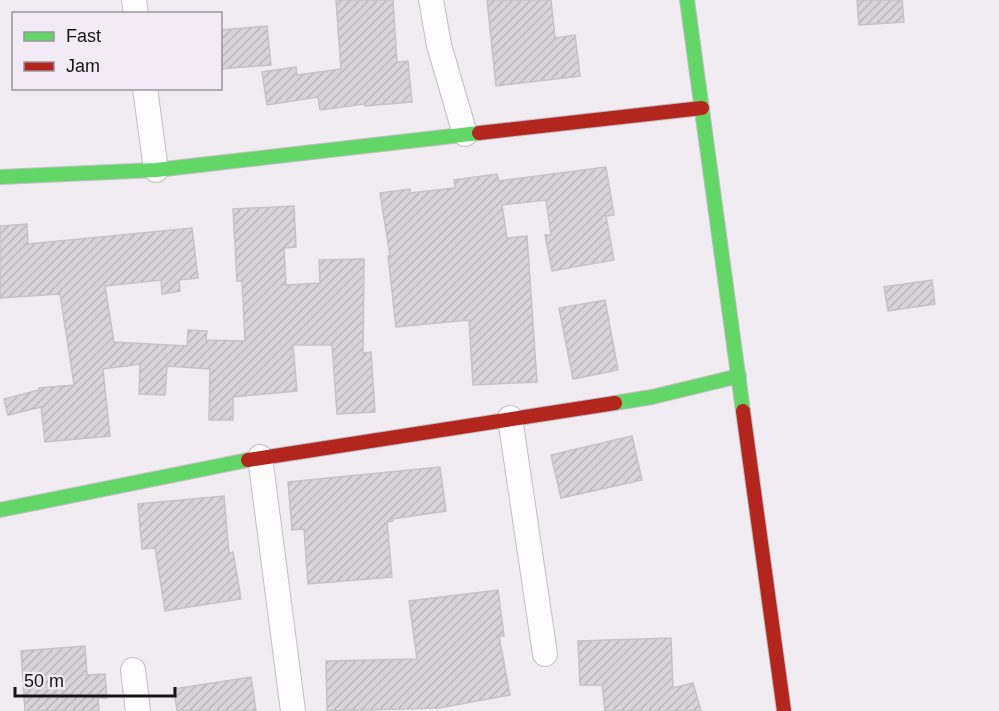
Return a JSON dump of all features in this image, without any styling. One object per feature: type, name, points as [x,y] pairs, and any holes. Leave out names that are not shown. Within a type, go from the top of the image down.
[{"type":"street","points":[[431,0],[439,45],[465,134]]},
{"type":"street","points":[[687,0],[784,711]]},
{"type":"street","points":[[145,90],[156,170]]},
{"type":"street","points":[[0,177],[156,170],[702,108]]},
{"type":"street","points":[[0,510],[260,457],[652,397],[739,376]]},
{"type":"street","points":[[510,418],[545,654]]},
{"type":"street","points":[[260,457],[293,711]]},
{"type":"street","points":[[133,670],[138,711]]},
{"type":"building","points":[[336,0],[393,0],[397,62],[408,61],[412,102],[365,106],[365,104],[320,110],[318,97],[267,105],[262,72],[296,67],[297,75],[341,69]]},
{"type":"building","points":[[487,0],[551,0],[555,38],[575,35],[580,76],[496,86]]},
{"type":"building","points":[[857,0],[902,0],[904,22],[859,25]]},
{"type":"building","points":[[267,26],[271,65],[222,69],[222,30]]},
{"type":"building","points":[[606,167],[614,215],[606,216],[614,260],[552,271],[545,235],[551,235],[546,200],[502,205],[507,238],[527,236],[537,382],[473,385],[469,320],[396,327],[388,256],[390,256],[380,193],[410,189],[410,193],[455,188],[454,180],[497,174],[499,181]]},
{"type":"building","points":[[294,206],[296,247],[284,248],[286,285],[320,283],[319,260],[364,259],[363,353],[371,352],[375,412],[337,414],[332,345],[293,345],[297,391],[233,397],[233,420],[209,420],[210,369],[167,366],[165,395],[139,394],[140,364],[103,369],[110,436],[45,442],[41,407],[8,415],[4,399],[39,390],[39,388],[74,385],[60,294],[0,298],[0,226],[27,224],[28,244],[192,228],[198,278],[179,280],[180,291],[162,294],[161,280],[105,286],[114,342],[187,346],[188,330],[207,331],[206,340],[245,341],[242,281],[237,281],[233,209]]},
{"type":"building","points":[[932,280],[935,304],[888,311],[884,287]]},
{"type":"building","points":[[605,300],[618,370],[573,379],[559,308]]},
{"type":"building","points":[[632,436],[642,480],[561,498],[551,455]]},
{"type":"building","points":[[440,467],[446,511],[392,519],[393,521],[387,522],[392,577],[308,584],[304,529],[292,530],[288,482]]},
{"type":"building","points":[[224,496],[229,553],[233,552],[241,599],[165,611],[155,548],[142,549],[138,504]]},
{"type":"building","points":[[498,590],[504,636],[499,636],[510,695],[439,708],[327,711],[326,661],[417,659],[409,601]]},
{"type":"building","points":[[671,638],[673,688],[693,683],[701,711],[605,711],[602,685],[580,685],[578,641]]},
{"type":"building","points":[[85,646],[87,675],[105,674],[107,698],[98,698],[99,711],[25,711],[21,651]]},
{"type":"building","points":[[251,677],[256,711],[177,711],[174,689]]},
{"type":"traffic: fast","points":[[687,0],[743,411]]},
{"type":"traffic: fast","points":[[0,177],[156,170],[479,133]]},
{"type":"traffic: fast","points":[[615,403],[652,397],[739,376]]},
{"type":"traffic: fast","points":[[0,510],[248,460]]},
{"type":"traffic: jam","points":[[479,133],[702,108]]},
{"type":"traffic: jam","points":[[248,460],[615,403]]},
{"type":"traffic: jam","points":[[743,411],[784,711]]}]
